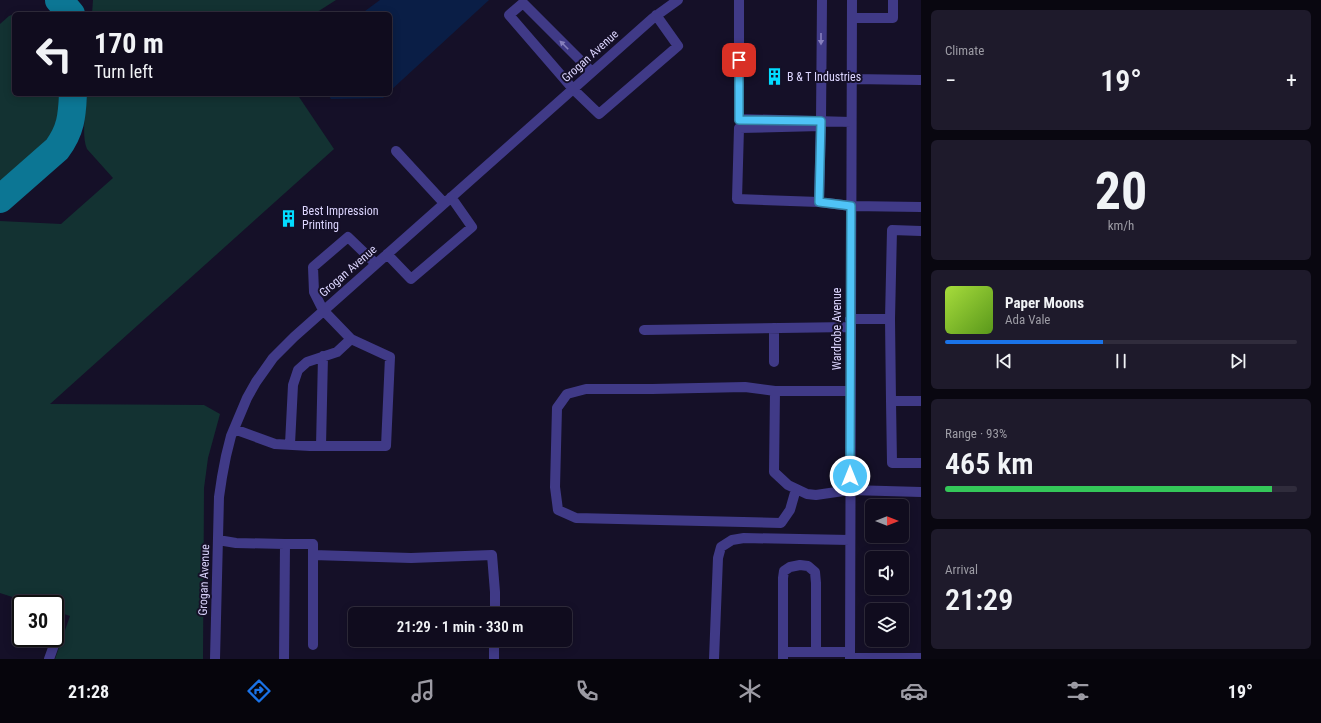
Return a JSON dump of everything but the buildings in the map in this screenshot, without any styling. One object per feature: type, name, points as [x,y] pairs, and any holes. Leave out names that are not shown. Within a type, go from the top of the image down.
[{"type":"street","name":"Grogan Avenue","points":[[215,659],[219,497],[228,449],[234,429],[247,398],[256,382],[273,358],[323,310],[656,15],[678,0]]},
{"type":"street","points":[[739,0],[739,120],[821,124]]},
{"type":"street","points":[[819,202],[822,0]]},
{"type":"street","name":"Wardrobe Avenue","points":[[850,657],[852,0]]},
{"type":"street","points":[[852,18],[893,18],[893,0]]},
{"type":"street","points":[[592,72],[523,3],[509,15],[573,88],[599,114],[678,46],[656,15]]},
{"type":"street","points":[[852,80],[921,80]]},
{"type":"street","points":[[851,122],[739,128],[737,199],[819,202],[851,206],[921,207]]},
{"type":"street","points":[[387,254],[410,279],[472,227],[448,200],[396,151]]},
{"type":"street","points":[[921,230],[892,230],[890,319],[892,463],[921,463]]},
{"type":"street","points":[[234,429],[275,444],[386,446],[390,357],[351,339],[323,310],[314,292],[313,267],[348,237],[376,264]]},
{"type":"street","points":[[644,330],[774,328],[890,319]]},
{"type":"street","points":[[774,328],[774,362]]},
{"type":"street","points":[[290,444],[293,384],[298,370],[306,362],[336,352],[351,339]]},
{"type":"street","points":[[321,446],[323,356]]},
{"type":"street","points":[[796,489],[790,510],[781,523],[576,518],[558,510],[555,488],[557,408],[567,394],[586,389],[745,387],[775,391],[850,391]]},
{"type":"street","points":[[775,391],[774,472],[788,485],[807,494],[816,495],[850,490],[921,492]]},
{"type":"street","points":[[891,401],[921,401]]},
{"type":"street","points":[[714,659],[718,558],[721,547],[732,540],[744,538],[850,540]]},
{"type":"street","points":[[218,540],[236,543],[313,544],[313,644]]},
{"type":"street","points":[[284,659],[285,544]]},
{"type":"street","points":[[313,555],[411,558],[492,555],[495,607]]},
{"type":"street","points":[[816,652],[815,572],[808,566],[800,565],[790,567],[784,571],[783,578],[783,655],[816,652],[850,657],[921,658]]},
{"type":"street","points":[[49,659],[53,647]]},
{"type":"street","points":[[494,647],[494,659]]},
{"type":"green space","points":[[93,0],[336,0],[317,12],[92,12]]},
{"type":"green space","points":[[12,15],[12,96],[59,96],[56,124],[51,134],[38,149],[0,182],[0,24]]},
{"type":"green space","points":[[87,96],[298,96],[334,149],[50,404],[204,405],[220,414],[208,458],[204,488],[203,659],[55,659],[59,647],[64,647],[64,633],[70,616],[64,614],[64,595],[12,595],[12,597],[0,593],[0,221],[61,224],[113,178],[87,149],[84,129]]},
{"type":"water","points":[[380,0],[489,0],[392,89],[392,12],[364,12]]},
{"type":"water","points":[[329,96],[385,96],[383,98],[331,99]]},
{"type":"taxiway","points":[[59,0],[69,12]]},
{"type":"taxiway","points":[[0,199],[57,149],[62,142],[70,123],[73,96]]},
{"type":"place","name":"B & T Industries","points":[[774,77]]},
{"type":"place","name":"Best Impression Printing","points":[[289,218]]},
{"type":"route","points":[[739,60],[739,120],[821,121],[819,202],[851,206],[850,476]]}]
